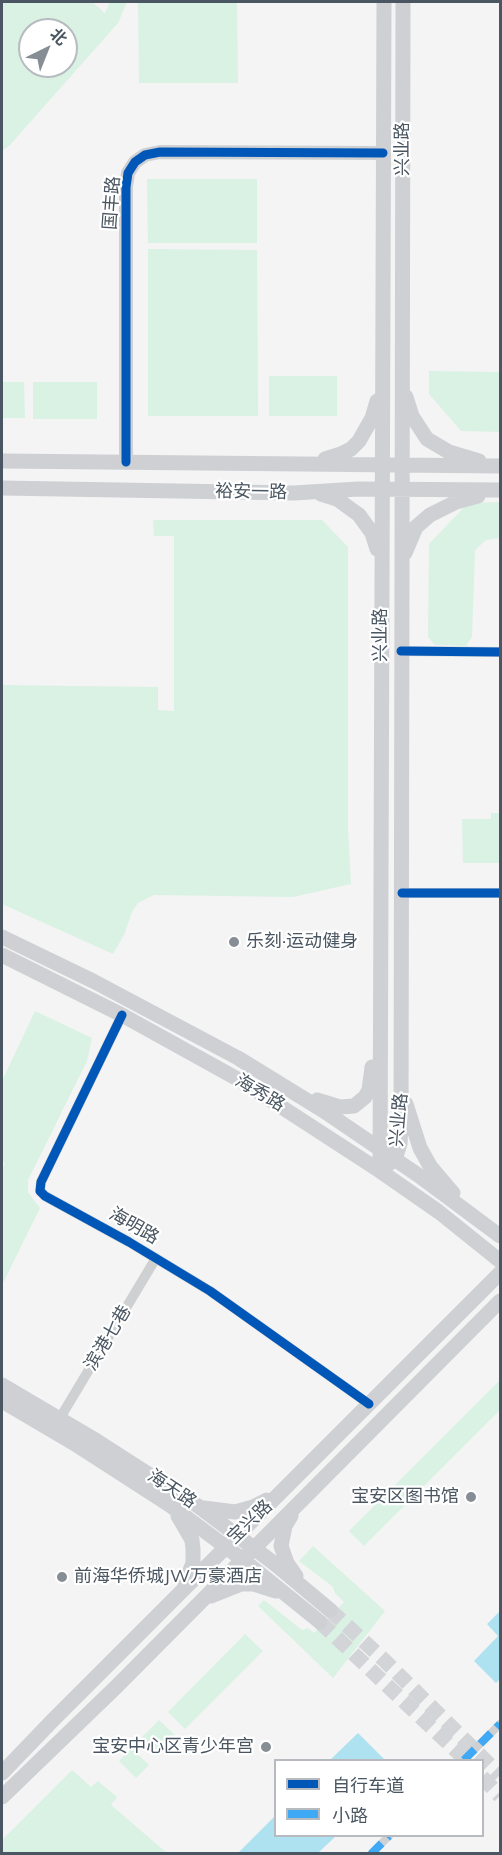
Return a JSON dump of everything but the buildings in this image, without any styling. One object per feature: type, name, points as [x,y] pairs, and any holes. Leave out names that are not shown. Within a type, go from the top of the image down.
[{"type":"main road","name":"兴业路","points":[[380,1171],[384,2]]},
{"type":"main road","name":"兴业路","points":[[380,1171],[395,1159],[400,1144],[402,1087],[403,2]]},
{"type":"main road","points":[[402,361],[407,403],[416,424],[427,439],[449,452],[501,466]]},
{"type":"main road","points":[[295,464],[335,457],[351,449],[359,441],[372,418],[383,363]]},
{"type":"main road","name":"裕安一路","points":[[2,461],[501,466]]},
{"type":"main road","name":"裕安一路","points":[[2,488],[294,493],[382,489],[499,490]]},
{"type":"main road","points":[[401,565],[410,537],[416,527],[430,515],[456,502],[499,490]]},
{"type":"main road","points":[[294,493],[322,494],[338,499],[351,508],[372,533],[381,567]]},
{"type":"main road","name":"海秀路","points":[[2,937],[93,981],[238,1059],[395,1159],[501,1236]]},
{"type":"main road","name":"海秀路","points":[[2,955],[122,1016],[243,1082],[380,1171],[439,1212],[501,1261]]},
{"type":"main road","points":[[293,1092],[340,1107],[354,1106],[369,1090],[380,1031]]},
{"type":"main road","points":[[402,1087],[414,1131],[424,1156],[437,1175],[473,1215]]},
{"type":"main road","name":"宝兴路","points":[[2,1773],[501,1273]]},
{"type":"main road","name":"宝兴路","points":[[2,1797],[66,1736],[501,1301]]},
{"type":"main road","name":"海天路","points":[[2,1385],[60,1418],[198,1506],[254,1547],[330,1610]]},
{"type":"main road","name":"海天路","points":[[2,1401],[75,1444],[171,1506],[320,1622]]},
{"type":"main road","points":[[198,1506],[215,1511],[235,1512],[253,1507],[280,1493]]},
{"type":"main road","points":[[171,1506],[192,1540],[193,1563],[183,1590]]},
{"type":"main road","points":[[296,1506],[285,1526],[281,1546],[287,1563],[302,1586]]},
{"type":"main road","points":[[198,1603],[221,1591],[242,1584],[269,1587],[292,1599]]},
{"type":"main road","points":[[52,1721],[66,1736]]},
{"type":"street","name":"国丰路","points":[[126,462],[126,187],[128,173],[135,162],[145,155],[160,152],[383,153]]},
{"type":"street","points":[[401,651],[501,652]]},
{"type":"street","points":[[402,893],[501,893]]},
{"type":"street","name":"海明路","points":[[122,1016],[39,1188],[45,1196],[156,1258],[248,1316],[369,1404]]},
{"type":"street","name":"滨港七巷","points":[[60,1418],[156,1258]]},
{"type":"street","points":[[466,1759],[501,1724]]},
{"type":"street","points":[[371,1854],[388,1837]]},
{"type":"green space","points":[[2,2],[92,2],[105,13],[110,2],[127,2],[118,23],[78,68],[78,18],[18,18],[18,78],[69,78],[2,151]]},
{"type":"green space","points":[[138,2],[237,2],[238,83],[139,83]]},
{"type":"green space","points":[[147,179],[257,179],[257,243],[148,243]]},
{"type":"green space","points":[[148,249],[257,250],[258,416],[148,416]]},
{"type":"green space","points":[[429,371],[500,372],[500,432],[461,431],[429,394]]},
{"type":"green space","points":[[269,376],[337,376],[337,416],[269,416]]},
{"type":"green space","points":[[2,382],[24,382],[25,418],[2,418]]},
{"type":"green space","points":[[33,382],[97,382],[97,419],[33,419]]},
{"type":"green space","points":[[500,502],[500,538],[486,540],[475,550],[472,637],[466,646],[435,645],[428,637],[429,544],[468,503]]},
{"type":"green space","points":[[153,520],[322,520],[348,547],[348,830],[351,884],[293,897],[154,895],[138,903],[113,954],[2,904],[2,685],[158,687],[158,710],[174,711],[174,536],[154,536]]},
{"type":"green space","points":[[491,813],[500,813],[500,863],[463,863],[462,819],[491,819]]},
{"type":"green space","points":[[35,1011],[92,1038],[87,1061],[28,1180],[28,1192],[40,1208],[2,1285],[2,1170],[5,1163],[2,1161],[2,1081]]},
{"type":"green space","points":[[500,1380],[500,1410],[364,1546],[349,1531]]},
{"type":"green space","points":[[313,1546],[385,1611],[333,1678],[258,1606],[264,1600],[302,1630],[308,1628],[314,1633],[344,1602],[335,1593],[333,1587],[299,1561]]},
{"type":"green space","points":[[245,1634],[263,1651],[185,1729],[168,1712]]},
{"type":"green space","points":[[159,1720],[177,1737],[158,1756],[140,1739]]},
{"type":"green space","points":[[131,1748],[149,1765],[136,1778],[119,1761]]},
{"type":"green space","points":[[72,1770],[91,1787],[98,1781],[117,1797],[111,1805],[167,1853],[4,1853],[2,1840]]},
{"type":"water","points":[[500,1611],[500,1679],[496,1683],[474,1661],[498,1636],[487,1624]]},
{"type":"water","points":[[358,1733],[384,1759],[331,1759]]},
{"type":"water","points":[[274,1817],[274,1837],[335,1837],[318,1853],[238,1853]]},
{"type":"tunnel","points":[[330,1610],[484,1759]]},
{"type":"tunnel","points":[[320,1622],[465,1759]]},
{"type":"tunnel","points":[[484,1759],[500,1775]]},
{"type":"tunnel","points":[[484,1779],[500,1796]]},
{"type":"marked path","points":[[465,1759],[500,1724]]},
{"type":"marked path","points":[[371,1854],[388,1837]]},
{"type":"cycle path","points":[[126,462],[126,187],[128,173],[135,162],[145,155],[160,152],[383,153]]},
{"type":"cycle path","points":[[401,651],[500,652]]},
{"type":"cycle path","points":[[402,893],[500,893]]},
{"type":"cycle path","points":[[122,1015],[41,1182],[40,1191],[210,1291],[369,1404]]},
{"type":"place","name":"乐刻·运动健身","points":[[234,942]]},
{"type":"place","name":"宝安区图书馆","points":[[471,1497]]},
{"type":"place","name":"前海华侨城JW万豪酒店","points":[[62,1577]]},
{"type":"place","name":"宝安中心区青少年宫","points":[[266,1747]]}]
